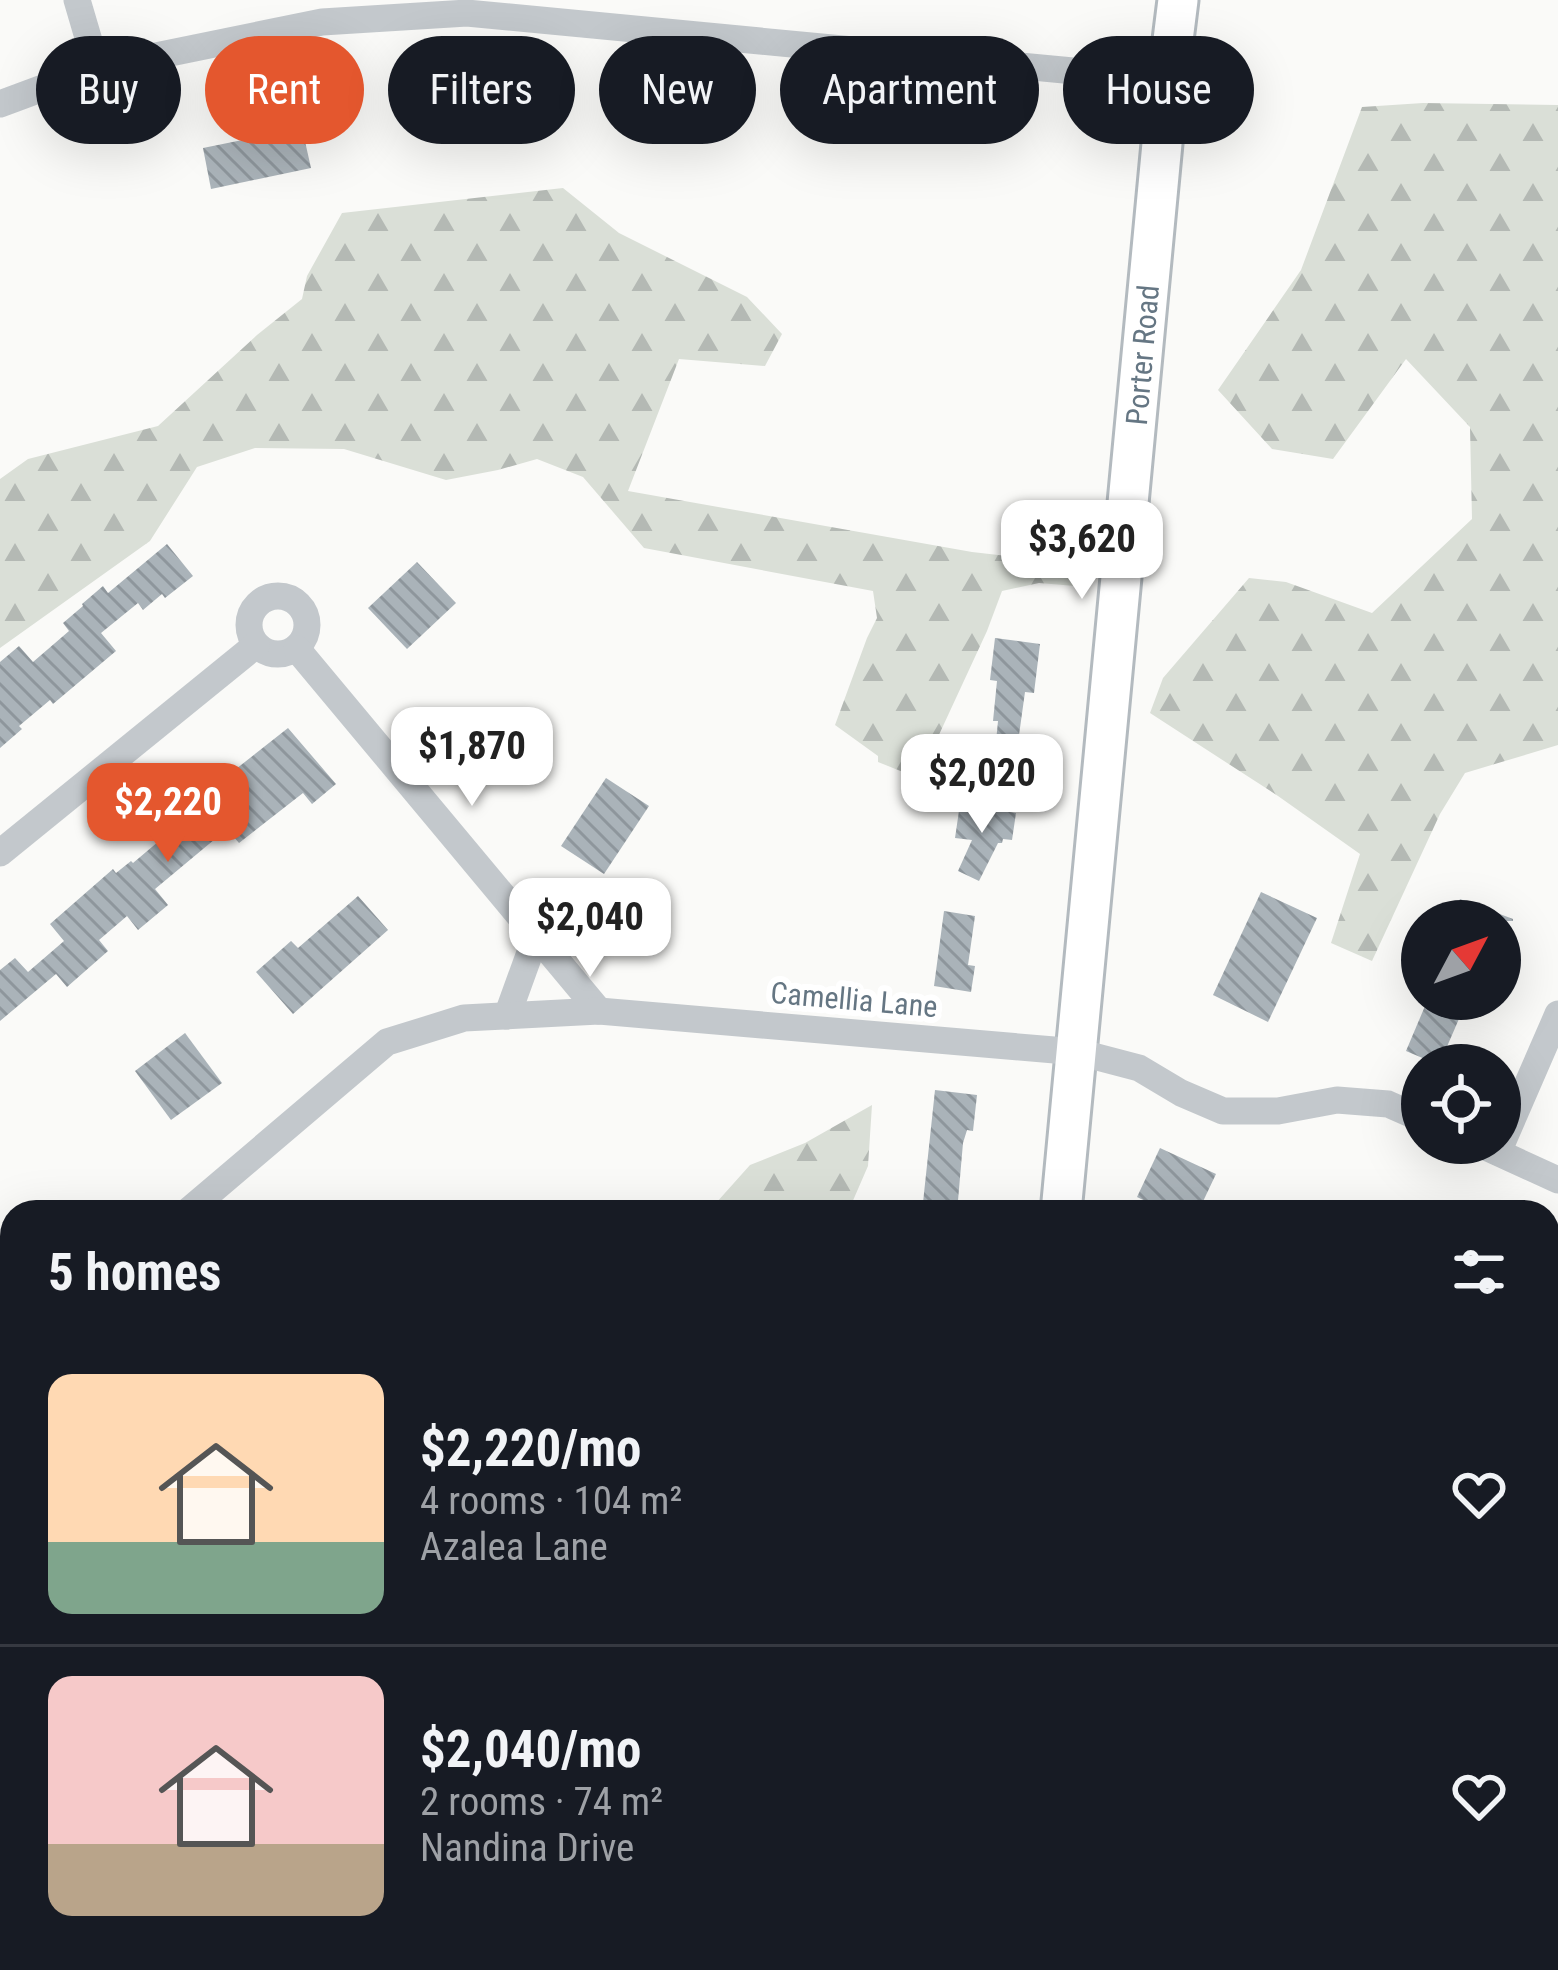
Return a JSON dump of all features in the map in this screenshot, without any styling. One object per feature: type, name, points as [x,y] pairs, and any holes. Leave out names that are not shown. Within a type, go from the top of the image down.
[{"type":"main road","name":"Porter Road","points":[[1174,36],[1178,0]]},
{"type":"main road","name":"Porter Road","points":[[1062,1200],[1162,144]]},
{"type":"street","points":[[77,0],[88,36]]},
{"type":"street","points":[[181,51],[322,22],[467,14],[1063,70]]},
{"type":"street","points":[[0,104],[36,91]]},
{"type":"street","points":[[291,598],[305,612],[307,632],[296,649],[280,655],[256,645],[250,636],[250,616],[262,601],[291,598]]},
{"type":"street","points":[[0,853],[256,645]]},
{"type":"street","points":[[296,649],[598,1011]]},
{"type":"street","points":[[506,1016],[536,936]]},
{"type":"street","name":"Camellia Lane","points":[[201,1200],[387,1042],[464,1018],[598,1011],[1078,1052],[1139,1068],[1223,1111],[1278,1111],[1337,1100],[1388,1104],[1401,1110]]},
{"type":"street","points":[[1521,1085],[1558,1015]]},
{"type":"street","points":[[1521,1163],[1558,1180]]},
{"type":"green space","points":[[1558,105],[1558,745],[1465,773],[1440,814],[1372,961],[1331,943],[1360,854],[1150,713],[1163,678],[1249,578],[1286,582],[1372,613],[1472,519],[1470,427],[1406,359],[1333,459],[1272,449],[1218,390],[1301,270],[1362,107]]},
{"type":"green space","points":[[563,188],[619,233],[747,297],[782,334],[765,366],[679,359],[628,491],[972,552],[1067,563],[1082,578],[1075,586],[1039,583],[1002,591],[925,765],[903,772],[878,762],[878,756],[835,725],[877,618],[873,591],[644,548],[583,477],[537,459],[446,480],[344,449],[255,448],[197,467],[150,541],[0,648],[0,479],[28,459],[158,426],[302,299],[307,276],[342,213]]},
{"type":"green space","points":[[872,1105],[868,1166],[853,1200],[719,1200],[750,1165],[805,1143]]},
{"type":"building","points":[[306,144],[311,168],[211,189],[203,148]]},
{"type":"building","points":[[167,544],[193,576],[143,610],[138,603],[101,633],[116,651],[53,704],[50,700],[0,748],[0,662],[19,646],[33,662],[69,631],[63,623],[82,604],[103,586],[108,593]]},
{"type":"building","points":[[417,562],[456,603],[407,649],[368,608]]},
{"type":"building","points":[[995,638],[1040,644],[1034,693],[1025,692],[1015,764],[994,762],[997,681],[990,680]]},
{"type":"building","points":[[288,728],[336,784],[312,804],[303,793],[239,843],[227,829],[155,889],[168,905],[138,930],[127,916],[99,940],[108,951],[67,987],[56,974],[0,1021],[0,970],[15,958],[28,972],[64,941],[50,924],[113,869],[116,873],[133,863],[191,814],[201,826],[236,796],[222,780]]},
{"type":"building","points":[[606,778],[649,806],[604,874],[561,846]]},
{"type":"building","points":[[960,804],[1016,813],[1012,840],[998,843],[979,881],[958,871],[972,840],[955,838]]},
{"type":"building","points":[[1261,892],[1317,918],[1268,1022],[1213,995]]},
{"type":"building","points":[[358,896],[388,930],[293,1014],[256,972],[291,941],[298,948]]},
{"type":"building","points":[[944,911],[975,916],[968,965],[975,966],[971,992],[934,986]]},
{"type":"building","points":[[1419,1020],[1458,1020],[1448,1044],[1409,1044]]},
{"type":"building","points":[[185,1033],[222,1083],[171,1120],[135,1071]]},
{"type":"building","points":[[935,1090],[977,1095],[973,1131],[967,1130],[963,1143],[958,1200],[923,1200]]},
{"type":"building","points":[[1160,1148],[1216,1174],[1204,1200],[1137,1197]]}]
